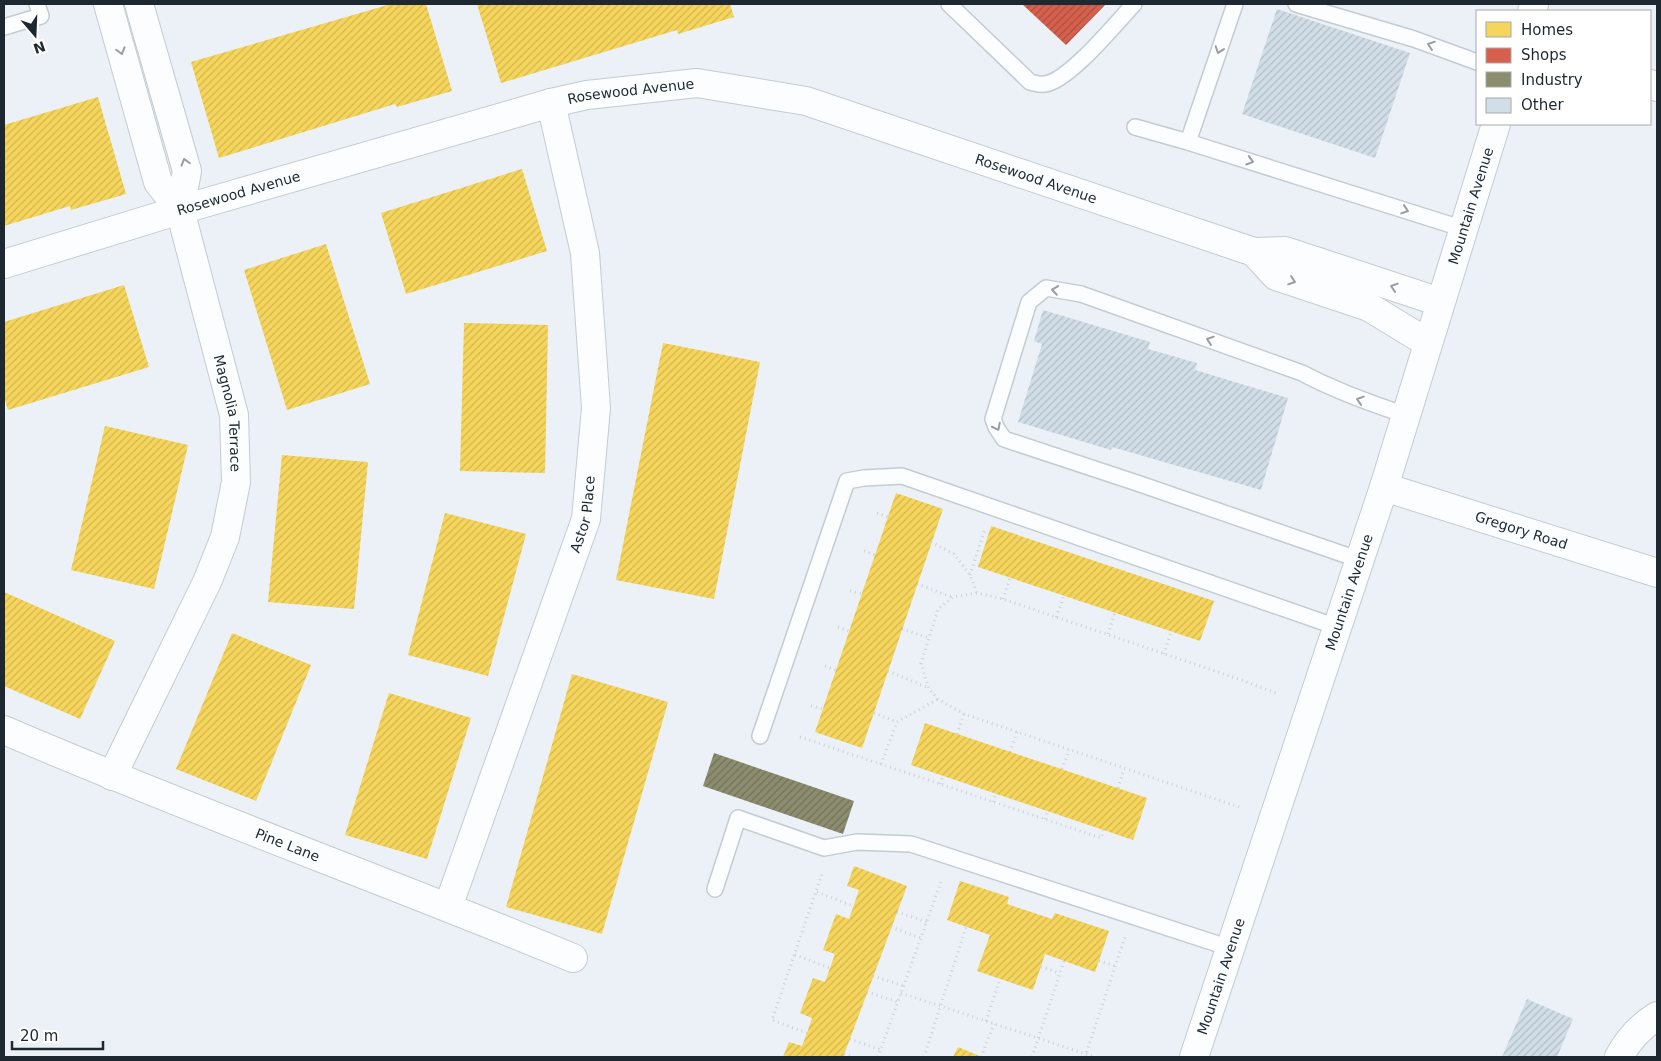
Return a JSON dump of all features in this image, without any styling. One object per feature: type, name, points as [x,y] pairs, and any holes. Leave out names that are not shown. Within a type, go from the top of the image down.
[{"type":"street","name":"Magnolia Terrace","points":[[108,4],[158,182],[180,210],[234,415],[236,482],[225,537],[207,582],[112,776]]},
{"type":"street","name":"Magnolia Terrace","points":[[139,4],[187,172],[180,210]]},
{"type":"street","name":"Rosewood Avenue","points":[[4,264],[180,210],[551,103],[587,96],[697,84],[806,101],[1254,252],[1285,251],[1440,302]]},
{"type":"street","name":"Astor Place","points":[[448,907],[586,519],[596,408],[585,253],[551,103]]},
{"type":"street","name":"Mountain Avenue","points":[[1194,1057],[1384,487],[1496,125]]},
{"type":"street","name":"Rosewood Avenue","points":[[1254,252],[1276,276],[1369,306],[1428,343]]},
{"type":"street","name":"Gregory Road","points":[[1384,487],[1657,573]]},
{"type":"street","name":"Pine Lane","points":[[4,730],[112,776],[448,907],[573,958]]},
{"type":"street","points":[[1619,1057],[1645,1023],[1657,1016]]},
{"type":"lane","points":[[4,27],[41,16],[38,4]]},
{"type":"lane","points":[[949,4],[1030,82],[1044,85],[1058,80],[1086,55],[1134,4]]},
{"type":"lane","points":[[1188,142],[1235,4]]},
{"type":"lane","points":[[1296,4],[1414,39],[1476,62]]},
{"type":"lane","points":[[1135,127],[1464,229]]},
{"type":"lane","points":[[1360,560],[1004,439],[993,419],[1029,302],[1046,288],[1081,294],[1302,373],[1354,398],[1406,415]]},
{"type":"lane","points":[[760,736],[847,481],[902,476],[1337,627]]},
{"type":"lane","points":[[716,889],[738,818],[824,848],[858,842],[910,844],[1230,948]]},
{"type":"path","points":[[970,575],[992,508]]},
{"type":"path","points":[[877,513],[888,517]]},
{"type":"path","points":[[931,542],[954,554],[970,575],[977,593]]},
{"type":"path","points":[[864,551],[875,555]]},
{"type":"path","points":[[1003,599],[1010,578]]},
{"type":"path","points":[[917,584],[953,597]]},
{"type":"path","points":[[850,591],[862,594]]},
{"type":"path","points":[[1239,807],[964,714],[938,699],[929,688],[921,664],[938,609],[953,597],[977,593],[1003,599],[1276,693]]},
{"type":"path","points":[[1056,617],[1064,596]]},
{"type":"path","points":[[1108,634],[1115,612]]},
{"type":"path","points":[[838,627],[850,631]]},
{"type":"path","points":[[902,629],[929,638]]},
{"type":"path","points":[[1164,654],[1171,632]]},
{"type":"path","points":[[825,666],[836,670]]},
{"type":"path","points":[[888,671],[929,688]]},
{"type":"path","points":[[881,764],[897,722],[938,699]]},
{"type":"path","points":[[811,706],[823,709]]},
{"type":"path","points":[[874,713],[897,722]]},
{"type":"path","points":[[957,734],[964,714]]},
{"type":"path","points":[[1010,752],[1017,732]]},
{"type":"path","points":[[800,737],[1101,838],[1103,830]]},
{"type":"path","points":[[1062,770],[1069,750]]},
{"type":"path","points":[[1118,788],[1124,768]]},
{"type":"path","points":[[940,784],[943,776]]},
{"type":"path","points":[[993,802],[996,794]]},
{"type":"path","points":[[1045,819],[1048,811]]},
{"type":"path","points":[[807,1033],[772,1020],[823,874],[824,848]]},
{"type":"path","points":[[878,1057],[950,857]]},
{"type":"path","points":[[817,892],[854,906]]},
{"type":"path","points":[[897,912],[927,922]]},
{"type":"path","points":[[1085,1056],[1132,916]]},
{"type":"path","points":[[891,927],[921,938]]},
{"type":"path","points":[[924,1057],[966,927]]},
{"type":"path","points":[[795,955],[830,968]]},
{"type":"path","points":[[1032,1057],[1064,961]]},
{"type":"path","points":[[1099,961],[1115,966]]},
{"type":"path","points":[[1041,967],[1060,973]]},
{"type":"path","points":[[873,976],[904,986]]},
{"type":"path","points":[[986,1021],[1000,979]]},
{"type":"path","points":[[868,992],[898,1002]]},
{"type":"path","points":[[901,993],[1038,1038],[1085,1056],[1095,1057]]},
{"type":"path","points":[[981,1057],[994,1024]]},
{"type":"path","points":[[850,1039],[881,1050]]},
{"type":"path","points":[[844,1054],[852,1057]]},
{"type":"building: Homes","points":[[391,4],[426,4],[452,91],[397,107],[395,104],[219,158],[191,62]]},
{"type":"building: Homes","points":[[477,4],[730,4],[734,17],[678,34],[677,30],[501,83]]},
{"type":"building: Homes","points":[[98,97],[126,194],[71,210],[70,206],[4,226],[4,125]]},
{"type":"building: Homes","points":[[522,169],[547,251],[406,294],[381,213]]},
{"type":"building: Homes","points":[[326,244],[370,384],[287,410],[244,270]]},
{"type":"building: Homes","points":[[124,285],[149,367],[8,410],[4,397],[4,322]]},
{"type":"building: Homes","points":[[464,323],[548,325],[545,473],[460,471]]},
{"type":"building: Homes","points":[[663,343],[760,362],[714,599],[616,580]]},
{"type":"building: Homes","points":[[105,426],[188,445],[154,589],[71,570]]},
{"type":"building: Homes","points":[[282,455],[368,462],[354,609],[268,602]]},
{"type":"building: Homes","points":[[896,493],[943,509],[862,748],[815,732]]},
{"type":"building: Homes","points":[[445,513],[526,534],[488,676],[408,655]]},
{"type":"building: Homes","points":[[991,526],[1214,601],[1200,641],[978,567]]},
{"type":"building: Homes","points":[[4,592],[115,641],[80,719],[4,686]]},
{"type":"building: Homes","points":[[232,633],[311,665],[256,801],[176,769]]},
{"type":"building: Homes","points":[[572,674],[668,702],[602,934],[506,907]]},
{"type":"building: Homes","points":[[389,693],[471,718],[427,859],[345,835]]},
{"type":"building: Homes","points":[[925,723],[1147,798],[1133,840],[911,765]]},
{"type":"building: Homes","points":[[854,866],[907,886],[843,1057],[783,1057],[789,1042],[802,1046],[807,1033],[812,1018],[800,1013],[813,978],[825,982],[835,954],[823,950],[836,914],[849,919],[859,890],[847,886]]},
{"type":"building: Homes","points":[[960,881],[1009,897],[1007,904],[1052,919],[1055,913],[1109,931],[1095,972],[1045,954],[1033,990],[977,971],[990,935],[947,920]]},
{"type":"building: Homes","points":[[958,1047],[982,1057],[953,1057]]},
{"type":"building: Shops","points":[[1022,4],[1106,4],[1066,45]]},
{"type":"building: Industry","points":[[714,753],[854,801],[843,834],[703,786]]},
{"type":"building: Other","points":[[1277,9],[1410,53],[1375,158],[1242,114]]},
{"type":"building: Other","points":[[1043,310],[1150,342],[1148,349],[1197,363],[1195,370],[1288,398],[1261,490],[1112,447],[1111,450],[1018,422],[1042,344],[1034,341]]},
{"type":"building: Other","points":[[1527,999],[1573,1019],[1557,1057],[1502,1057]]}]
